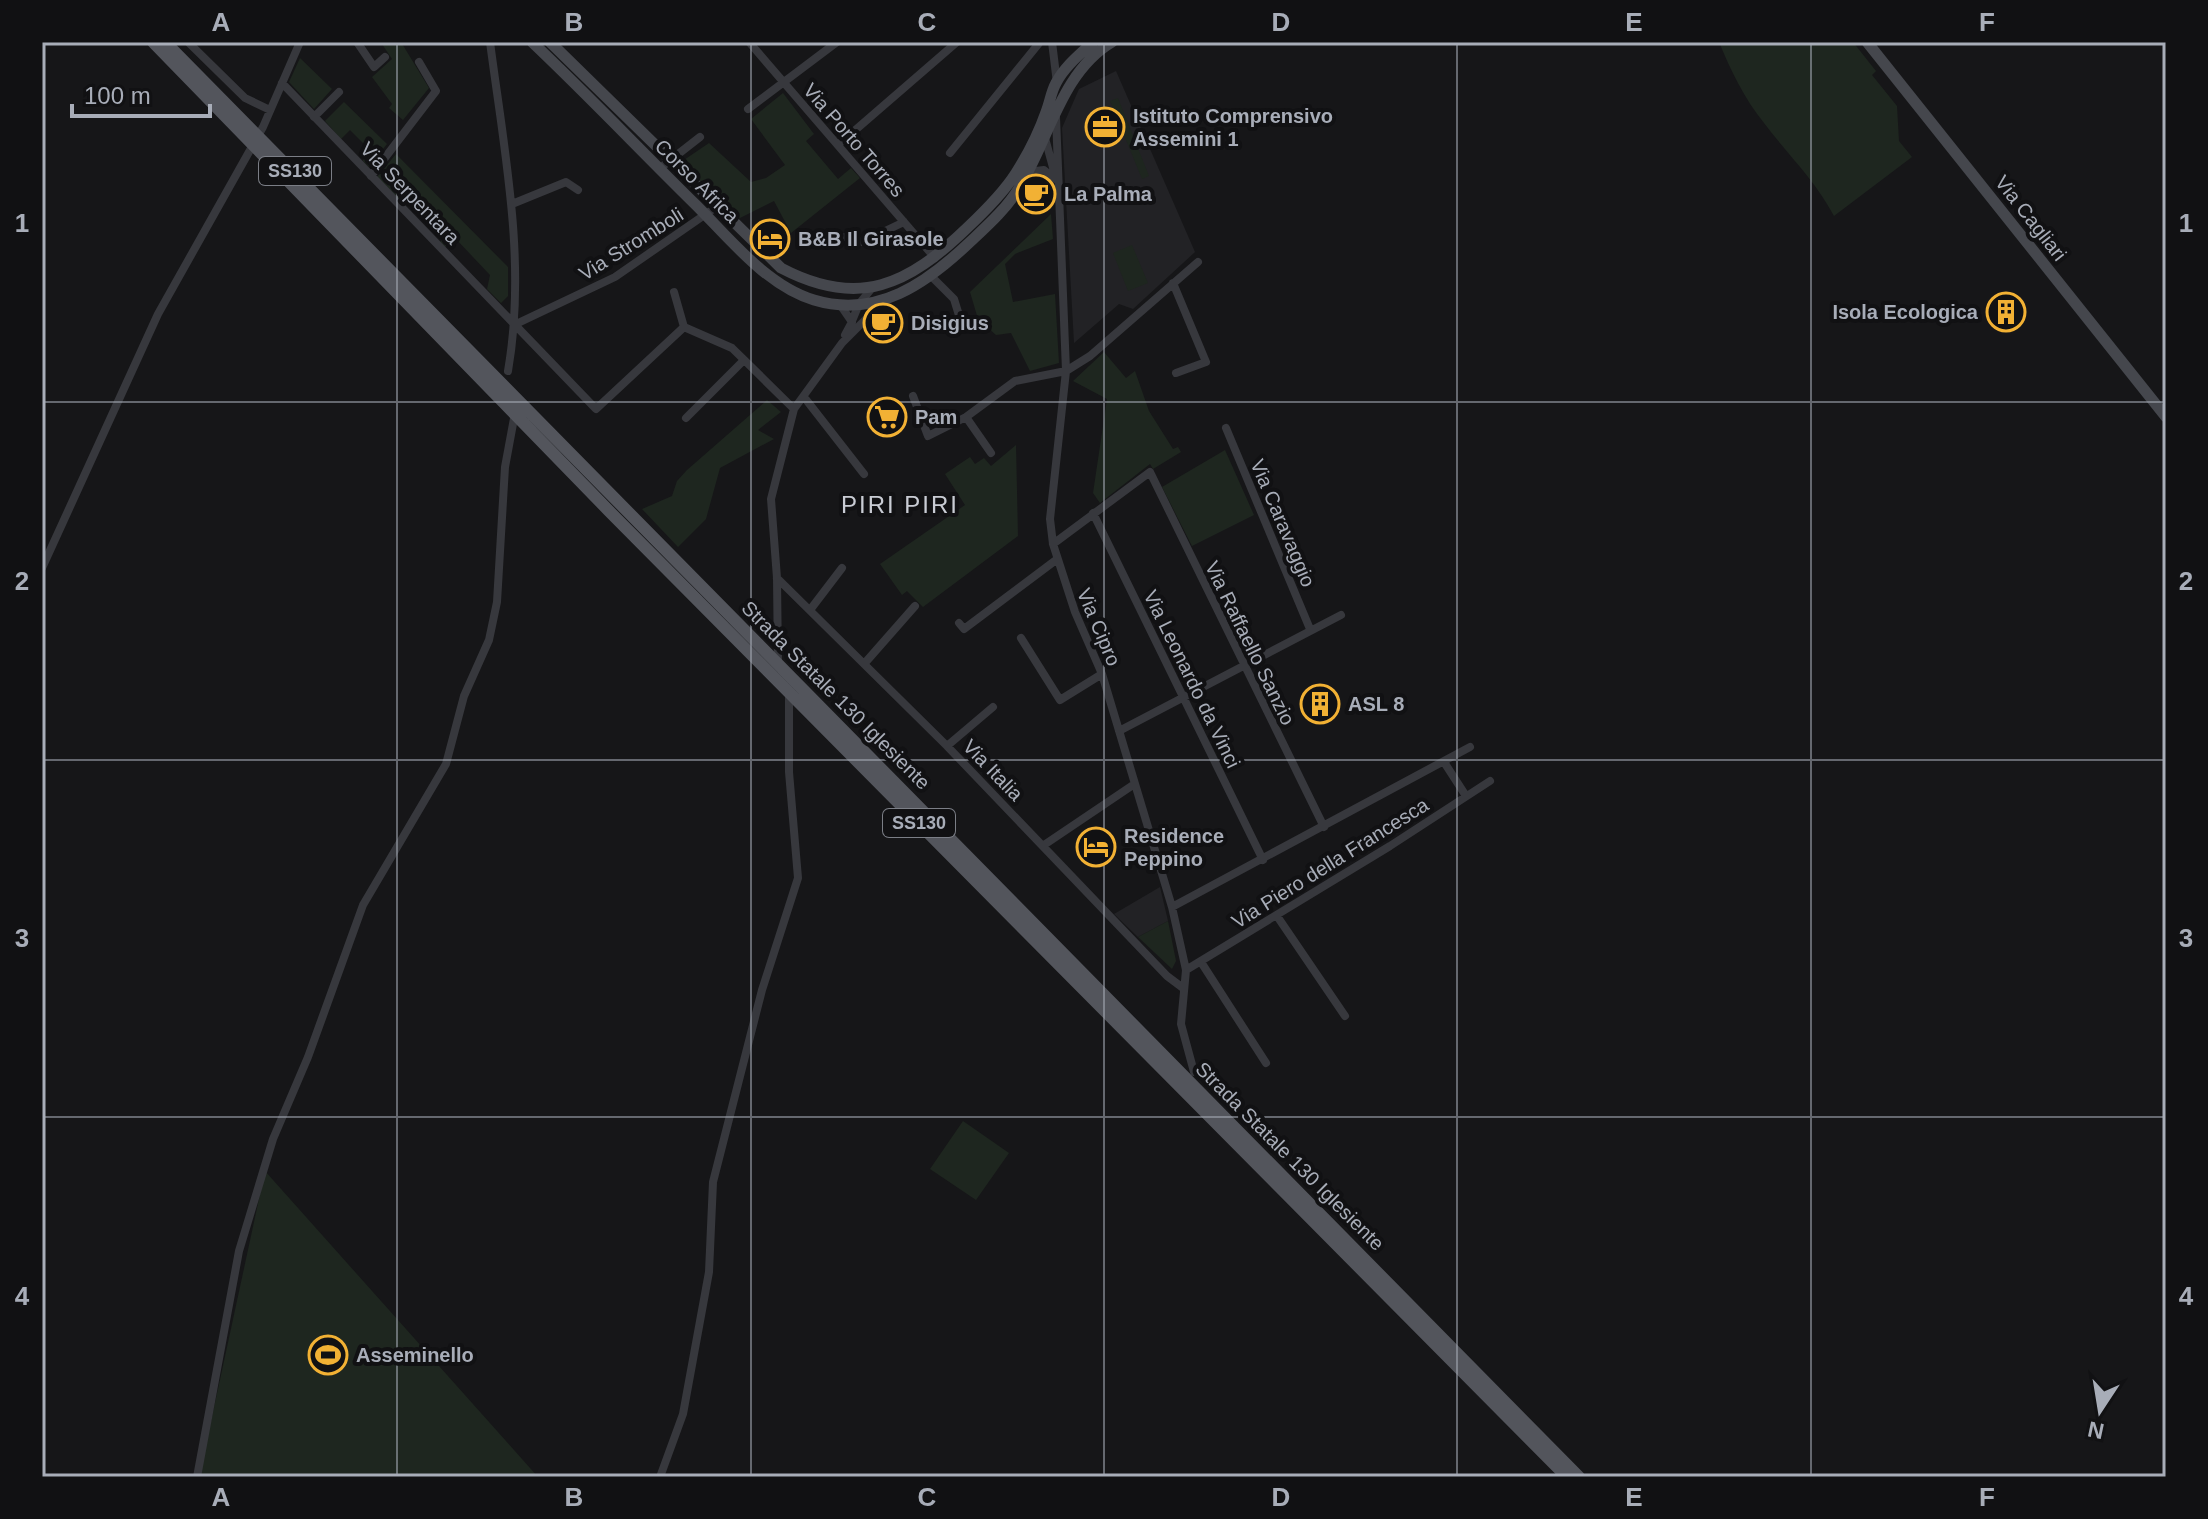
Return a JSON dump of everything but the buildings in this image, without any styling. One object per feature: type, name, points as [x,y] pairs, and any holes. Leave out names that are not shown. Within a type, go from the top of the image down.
[{"type":"main road","name":"Strada Statale 130 Iglesiente","points":[[153,42],[256,140],[778,665],[1579,1477]]},
{"type":"main road","name":"Strada Statale 130 Iglesiente","points":[[165,42],[515,413],[1567,1477]]},
{"type":"street","points":[[188,42],[245,98],[270,110]]},
{"type":"street","points":[[42,568],[158,314],[256,140],[300,42]]},
{"type":"street","points":[[357,42],[374,67],[385,57]]},
{"type":"street","points":[[490,42],[512,204],[516,324],[508,371]]},
{"type":"street","name":"Via Porto Torres","points":[[749,42],[935,258]]},
{"type":"street","points":[[748,109],[837,42]]},
{"type":"street","points":[[838,145],[957,42]]},
{"type":"street","points":[[950,153],[1040,42]]},
{"type":"street","name":"Corso Africa","points":[[711,211],[754,263],[811,299],[837,305],[883,302],[932,277],[983,230],[1018,190],[1045,143],[1054,112],[1052,93],[1060,77],[1093,42]]},
{"type":"street","name":"Corso Africa","points":[[545,44],[711,211],[781,268],[804,280],[833,288],[872,288],[911,275],[935,258],[1015,175],[1077,75],[1088,60],[1112,42]]},
{"type":"street","name":"Via Cagliari","points":[[1867,42],[2166,417]]},
{"type":"street","points":[[1051,44],[1058,56],[1076,57]]},
{"type":"street","points":[[1051,44],[1052,93]]},
{"type":"street","name":"Via Cipro","points":[[1051,44],[1060,77],[1054,112],[1066,371],[1050,519],[1053,544],[1056,560],[1102,674],[1172,907],[1186,970],[1179,1013],[1194,1072]]},
{"type":"street","points":[[371,176],[436,91],[419,62]]},
{"type":"street","points":[[1060,77],[1077,75]]},
{"type":"street","name":"Via Serpentara","points":[[282,83],[596,409],[684,327]]},
{"type":"street","points":[[314,117],[339,92]]},
{"type":"street","points":[[664,165],[700,137]]},
{"type":"street","name":"Via Cipro","points":[[1045,143],[1058,183]]},
{"type":"street","points":[[1018,190],[1036,171],[1044,170],[1058,183]]},
{"type":"street","points":[[512,204],[566,182],[578,190]]},
{"type":"street","name":"Via Stromboli","points":[[516,324],[615,277],[711,211]]},
{"type":"street","points":[[845,237],[862,242],[904,222]]},
{"type":"street","points":[[913,396],[928,436],[966,417],[1015,381],[1066,371],[1090,356],[1198,262]]},
{"type":"street","points":[[932,277],[954,299],[962,325]]},
{"type":"street","points":[[1173,283],[1206,362],[1176,373]]},
{"type":"street","points":[[778,665],[777,578],[771,499],[794,409],[842,343],[859,304],[872,288]]},
{"type":"street","points":[[674,292],[684,327],[732,348],[794,409]]},
{"type":"street","points":[[842,343],[883,302]]},
{"type":"street","points":[[837,305],[845,308],[852,322]]},
{"type":"street","points":[[686,418],[744,360]]},
{"type":"street","points":[[804,397],[864,474]]},
{"type":"street","points":[[197,1477],[239,1251],[273,1139],[308,1057],[363,905],[446,764],[464,696],[489,640],[497,602],[505,467],[515,413]]},
{"type":"street","points":[[966,417],[991,453]]},
{"type":"street","name":"Via Caravaggio","points":[[1226,428],[1310,629]]},
{"type":"street","name":"Via Raffaello Sanzio","points":[[1093,513],[1150,472],[1324,827]]},
{"type":"street","points":[[1053,544],[1093,513]]},
{"type":"street","name":"Via Leonardo da Vinci","points":[[1093,513],[1263,860]]},
{"type":"street","points":[[959,623],[964,629],[1056,560]]},
{"type":"street","points":[[810,610],[842,568]]},
{"type":"street","name":"Via Italia","points":[[777,578],[947,746],[1167,976],[1183,988]]},
{"type":"street","points":[[864,664],[915,606]]},
{"type":"street","points":[[1119,731],[1341,615]]},
{"type":"street","points":[[1021,638],[1060,700],[1102,674]]},
{"type":"street","points":[[660,1477],[683,1414],[709,1272],[713,1182],[762,990],[798,878],[789,772],[789,693]]},
{"type":"street","points":[[947,746],[993,707]]},
{"type":"street","points":[[1172,907],[1470,747]]},
{"type":"street","points":[[1444,762],[1466,796]]},
{"type":"street","name":"Via Piero della Francesca","points":[[1186,970],[1490,781]]},
{"type":"street","points":[[1044,845],[1133,785]]},
{"type":"street","points":[[1277,916],[1345,1016]]},
{"type":"street","points":[[1201,962],[1266,1063]]},
{"type":"shaded area","points":[[401,42],[429,88],[403,120],[389,108],[392,104],[372,77],[392,59],[382,44]]},
{"type":"shaded area","points":[[1719,42],[1853,42],[1876,71],[1872,75],[1897,106],[1899,141],[1912,157],[1834,216],[1810,179],[1750,104]]},
{"type":"shaded area","points":[[300,58],[332,89],[314,109],[289,82]]},
{"type":"shaded area","points":[[1116,71],[1195,252],[1133,309],[1119,304],[1074,343],[1062,128],[1079,89]]},
{"type":"shaded area","points":[[783,93],[814,134],[806,141],[838,179],[851,168],[860,178],[791,233],[774,201],[738,219],[681,162],[709,143],[751,182],[766,178],[785,165],[751,119]]},
{"type":"shaded area","points":[[1118,98],[1149,176],[1142,179],[1110,101]]},
{"type":"shaded area","points":[[344,102],[387,144],[369,167],[363,161],[366,146],[350,130],[341,139],[325,121]]},
{"type":"shaded area","points":[[396,154],[508,267],[508,296],[501,303],[487,289],[490,275],[455,238],[445,247],[440,242],[449,232],[411,194],[401,203],[377,177]]},
{"type":"shaded area","points":[[1051,214],[1053,239],[1015,254],[1005,264],[1013,302],[1055,294],[1059,363],[1030,371],[1011,333],[996,335],[978,319],[970,292]]},
{"type":"shaded area","points":[[1132,245],[1148,283],[1128,291],[1113,253]]},
{"type":"shaded area","points":[[1104,352],[1126,378],[1135,371],[1149,411],[1173,449],[1178,447],[1181,452],[1153,469],[1150,464],[1100,503],[1093,493],[1107,399],[1073,381]]},
{"type":"shaded area","points":[[767,400],[781,412],[758,430],[774,439],[720,468],[706,519],[678,547],[642,509],[672,496],[677,481],[687,470]]},
{"type":"shaded area","points":[[1016,445],[1018,536],[923,607],[907,591],[902,595],[880,564],[965,505],[945,474],[970,457],[975,464],[984,458],[991,466]]},
{"type":"shaded area","points":[[1225,450],[1254,515],[1192,546],[1162,487]]},
{"type":"shaded area","points":[[1160,887],[1168,921],[1138,937],[1114,914]]},
{"type":"shaded area","points":[[1168,921],[1176,961],[1172,969],[1138,937]]},
{"type":"shaded area","points":[[963,1121],[1009,1153],[976,1200],[930,1169]]},
{"type":"shaded area","name":"Asseminello","points":[[265,1171],[538,1477],[199,1477]]},
{"type":"place","name":"Istituto Comprensivo Assemini 1","points":[[1105,127]]},
{"type":"place","name":"La Palma","points":[[1036,194]]},
{"type":"place","name":"B&B Il Girasole","points":[[770,239]]},
{"type":"place","name":"Isola Ecologica","points":[[2006,312]]},
{"type":"place","name":"Disigius","points":[[883,323]]},
{"type":"place","name":"Pam","points":[[887,417]]},
{"type":"place","name":"ASL 8","points":[[1320,704]]},
{"type":"place","name":"Residence Peppino","points":[[1096,847]]},
{"type":"place","name":"Asseminello","points":[[328,1355]]},
{"type":"district","name":"PIRI PIRI","points":[[900,505]]}]
